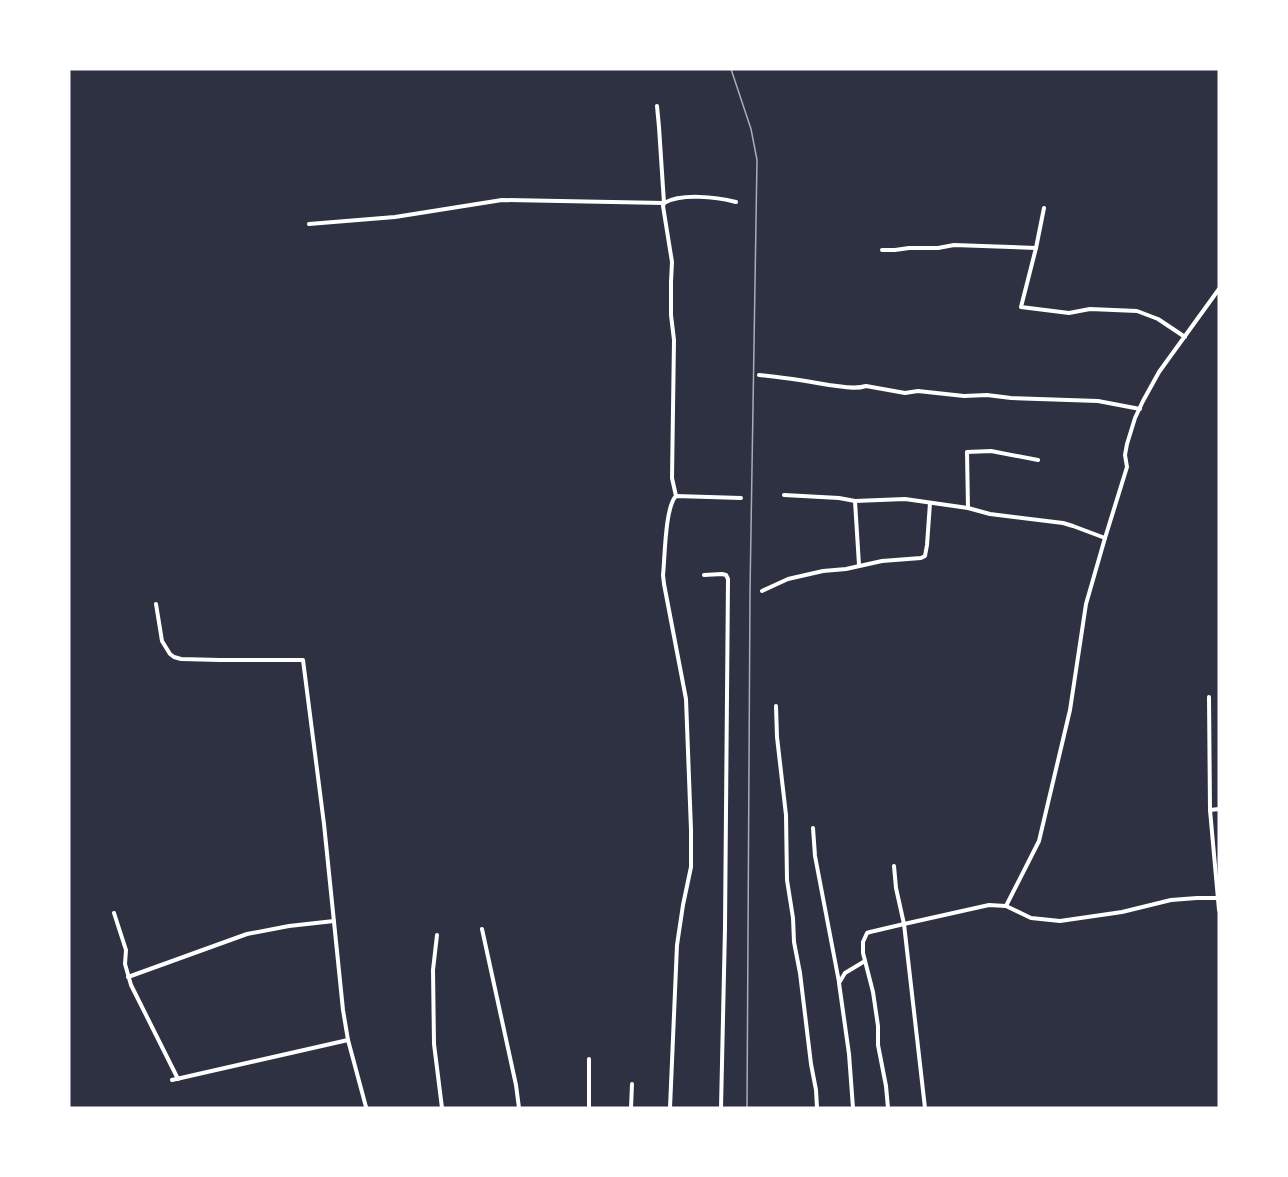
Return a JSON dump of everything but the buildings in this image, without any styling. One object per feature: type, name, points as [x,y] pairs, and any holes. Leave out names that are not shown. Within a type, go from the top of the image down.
[{"type":"street","points":[[657,106],[663,206],[672,262],[671,315],[675,340],[672,478],[676,496],[670,508],[663,575],[686,699],[691,830],[691,867],[682,905],[677,945],[670,1108]]},
{"type":"street","points":[[309,224],[395,217],[502,200],[664,203],[670,200],[695,197],[736,202]]},
{"type":"street","points":[[1044,208],[1020,307],[1069,313],[1090,309],[1137,311],[1158,320],[1185,338]]},
{"type":"street","points":[[882,250],[938,248],[954,245],[1036,248]]},
{"type":"street","points":[[1006,906],[1039,841],[1070,710],[1086,604],[1127,467],[1125,455],[1135,418],[1160,372],[1219,289]]},
{"type":"street","points":[[759,375],[905,393],[1098,401],[1140,409]]},
{"type":"street","points":[[968,508],[968,452],[998,452],[1038,460]]},
{"type":"street","points":[[784,495],[855,501],[905,499],[968,508],[990,514],[1063,523],[1105,537]]},
{"type":"street","points":[[676,496],[741,498]]},
{"type":"street","points":[[855,501],[859,565]]},
{"type":"street","points":[[762,591],[788,579],[823,571],[923,557],[927,545],[930,503]]},
{"type":"street","points":[[704,575],[722,574],[728,579],[726,894],[721,1108]]},
{"type":"street","points":[[156,604],[162,641],[174,657],[220,660],[303,660],[348,1040],[366,1107],[360,1108]]},
{"type":"street","points":[[1209,697],[1210,810],[1219,910]]},
{"type":"street","points":[[776,706],[787,833],[787,880],[817,1108]]},
{"type":"street","points":[[1210,810],[1219,809]]},
{"type":"street","points":[[813,828],[815,856],[839,983],[854,1108]]},
{"type":"street","points":[[894,866],[904,924],[925,1108]]},
{"type":"street","points":[[888,1108],[878,1045],[873,992],[862,944],[867,933],[989,905],[1006,906],[1031,918],[1060,921],[1122,912],[1171,900],[1219,898]]},
{"type":"street","points":[[114,914],[126,950],[125,964],[128,977],[178,1079]]},
{"type":"street","points":[[128,977],[247,934],[334,921]]},
{"type":"street","points":[[482,929],[519,1108]]},
{"type":"street","points":[[437,935],[433,970],[434,1044],[442,1108]]},
{"type":"street","points":[[839,983],[845,972],[865,961]]},
{"type":"street","points":[[172,1080],[348,1040]]},
{"type":"street","points":[[589,1059],[589,1108]]},
{"type":"street","points":[[631,1108],[632,1084]]},
{"type":"railway","points":[[731,69],[751,129],[757,160],[750,592],[747,1108]]}]
